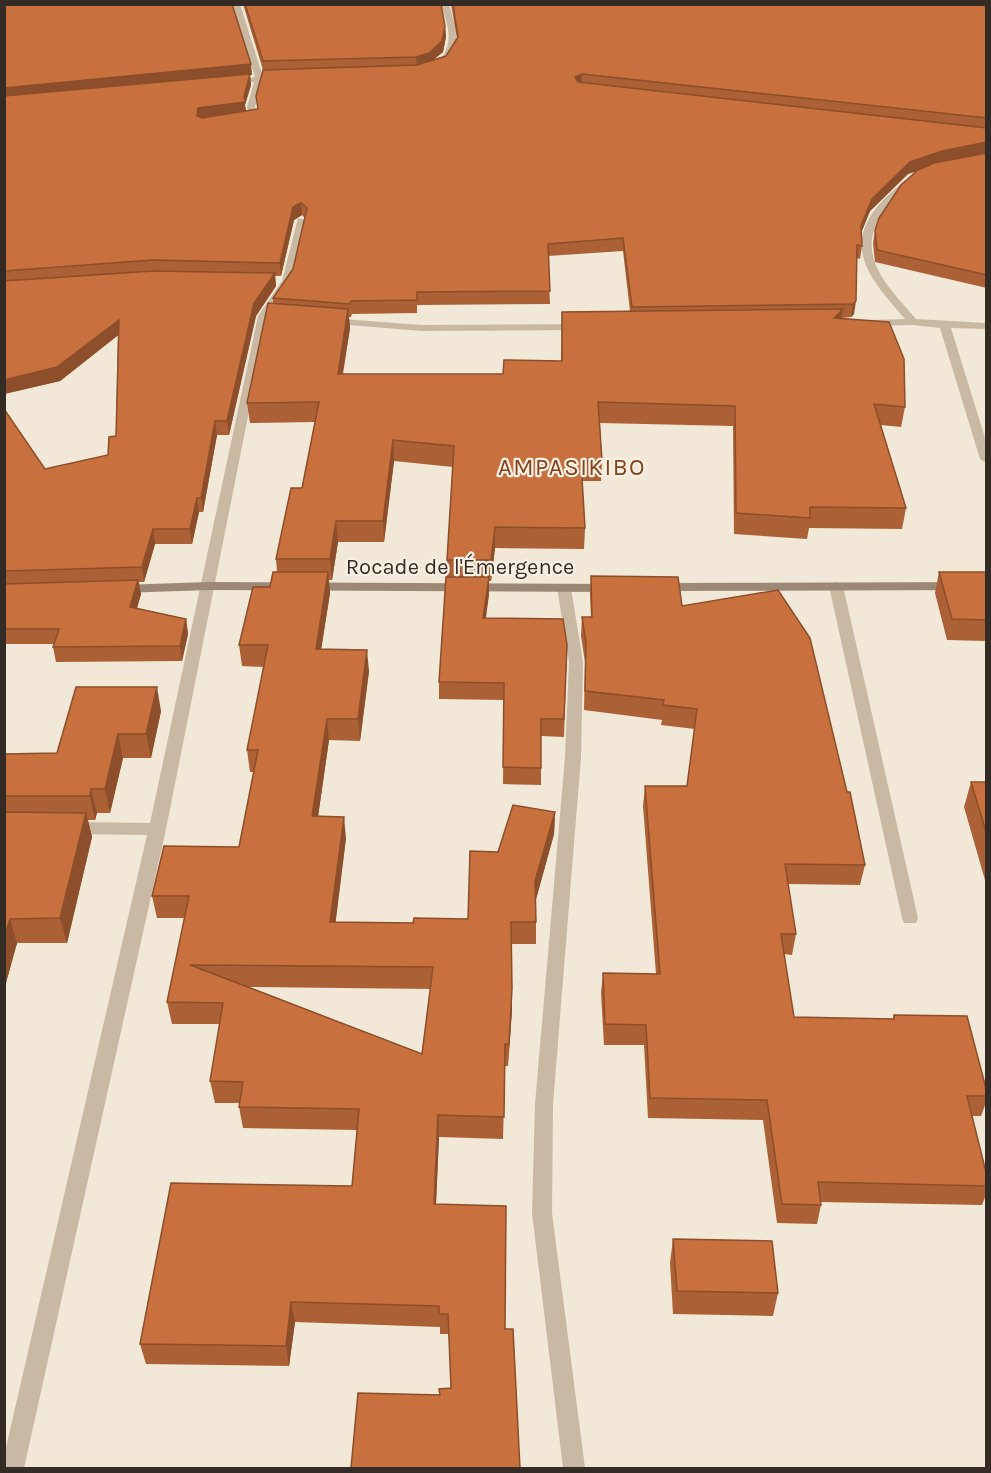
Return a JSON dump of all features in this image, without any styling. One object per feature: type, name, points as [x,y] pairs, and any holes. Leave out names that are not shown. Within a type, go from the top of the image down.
[{"type":"street","points":[[234,120],[254,117],[251,107],[259,78],[236,4]]},
{"type":"street","points":[[434,69],[444,62],[455,40],[446,4]]},
{"type":"street","points":[[224,82],[270,77]]},
{"type":"street","points":[[912,178],[877,213],[866,239],[867,265],[914,322]]},
{"type":"street","points":[[13,1468],[158,829],[268,316],[301,220]]},
{"type":"street","points":[[320,320],[422,327],[591,327]]},
{"type":"street","points":[[854,323],[914,322],[987,326]]},
{"type":"street","points":[[945,325],[987,459]]},
{"type":"street","name":"Rocade de l'Émergence","points":[[107,589],[210,586],[623,588]]},
{"type":"street","points":[[836,586],[910,918]]},
{"type":"street","points":[[647,588],[987,586]]},
{"type":"street","points":[[564,588],[576,662],[573,757],[544,1104],[542,1213],[574,1468]]},
{"type":"street","points":[[52,828],[158,829]]},
{"type":"building","points":[[4,4],[232,4],[251,64],[4,88]]},
{"type":"building","points":[[245,4],[441,4],[445,26],[442,41],[429,53],[416,57],[263,61]]},
{"type":"building","points":[[453,4],[987,4],[987,118],[582,74],[575,77],[578,82],[987,128],[987,142],[942,151],[910,162],[872,199],[861,226],[862,246],[857,245],[856,301],[853,304],[632,307],[623,238],[548,244],[550,291],[417,292],[417,300],[351,301],[350,304],[273,298],[293,269],[307,208],[301,203],[293,207],[280,263],[153,260],[4,271],[4,96],[250,74],[244,96],[245,102],[198,108],[197,116],[202,118],[258,109],[256,96],[263,70],[417,65],[446,56],[458,37]]},
{"type":"building","points":[[987,153],[987,275],[877,250],[875,230],[879,218],[901,185],[918,170],[934,163]]},
{"type":"building","points":[[153,271],[275,273],[254,303],[227,421],[215,421],[201,498],[197,498],[190,529],[153,529],[142,567],[4,571],[4,409],[45,469],[108,455],[109,437],[116,436],[119,320],[57,367],[4,380],[4,281]]},
{"type":"building","points":[[268,303],[348,309],[338,374],[503,374],[504,360],[562,361],[562,312],[843,309],[834,318],[889,322],[904,359],[905,407],[874,404],[906,508],[810,507],[810,518],[736,513],[735,406],[598,402],[602,461],[581,461],[585,528],[495,527],[491,560],[447,560],[454,446],[393,440],[383,521],[336,521],[330,559],[276,559],[291,488],[302,488],[319,402],[247,403]]},
{"type":"building","points":[[273,572],[328,572],[316,649],[367,650],[358,719],[327,719],[312,816],[344,817],[330,922],[413,923],[414,918],[468,919],[470,851],[498,852],[513,805],[555,812],[535,881],[536,922],[511,922],[512,988],[509,1044],[505,1044],[504,1117],[438,1115],[434,1204],[506,1206],[505,1329],[513,1329],[520,1468],[351,1468],[358,1393],[440,1395],[439,1389],[451,1388],[448,1314],[439,1314],[439,1306],[291,1302],[286,1346],[140,1344],[171,1183],[352,1186],[359,1109],[239,1107],[243,1082],[210,1081],[223,1003],[167,1002],[189,896],[152,896],[164,846],[239,847],[258,750],[247,750],[268,645],[239,645],[253,587],[270,587]],"holes":[[[190,965],[433,967],[422,1054]]]},
{"type":"building","points":[[939,572],[987,572],[987,620],[952,619]]},
{"type":"building","points":[[591,576],[678,577],[682,606],[778,590],[810,638],[847,792],[850,792],[865,865],[785,864],[796,934],[781,934],[794,1017],[894,1019],[894,1015],[967,1016],[987,1092],[987,1096],[967,1096],[987,1176],[987,1186],[818,1182],[821,1205],[782,1204],[767,1100],[650,1098],[646,1025],[605,1024],[603,973],[660,974],[645,786],[687,786],[697,709],[663,705],[664,700],[585,691],[586,642],[582,617],[592,617]]},
{"type":"building","points":[[446,577],[489,577],[483,618],[563,619],[567,645],[564,719],[541,719],[541,768],[503,767],[504,683],[439,682]]},
{"type":"building","points":[[138,580],[130,607],[186,619],[180,646],[53,647],[59,629],[4,629],[4,584]]},
{"type":"building","points":[[76,687],[157,687],[146,734],[118,734],[105,789],[91,789],[90,796],[4,796],[4,754],[57,753]]},
{"type":"building","points":[[971,782],[987,782],[987,835]]},
{"type":"building","points":[[4,812],[86,813],[60,918],[10,919],[4,938]]},
{"type":"building","points":[[673,1239],[772,1241],[778,1293],[677,1291]]},
{"type":"district","name":"AMPASIKIBO","points":[[572,467]]}]
